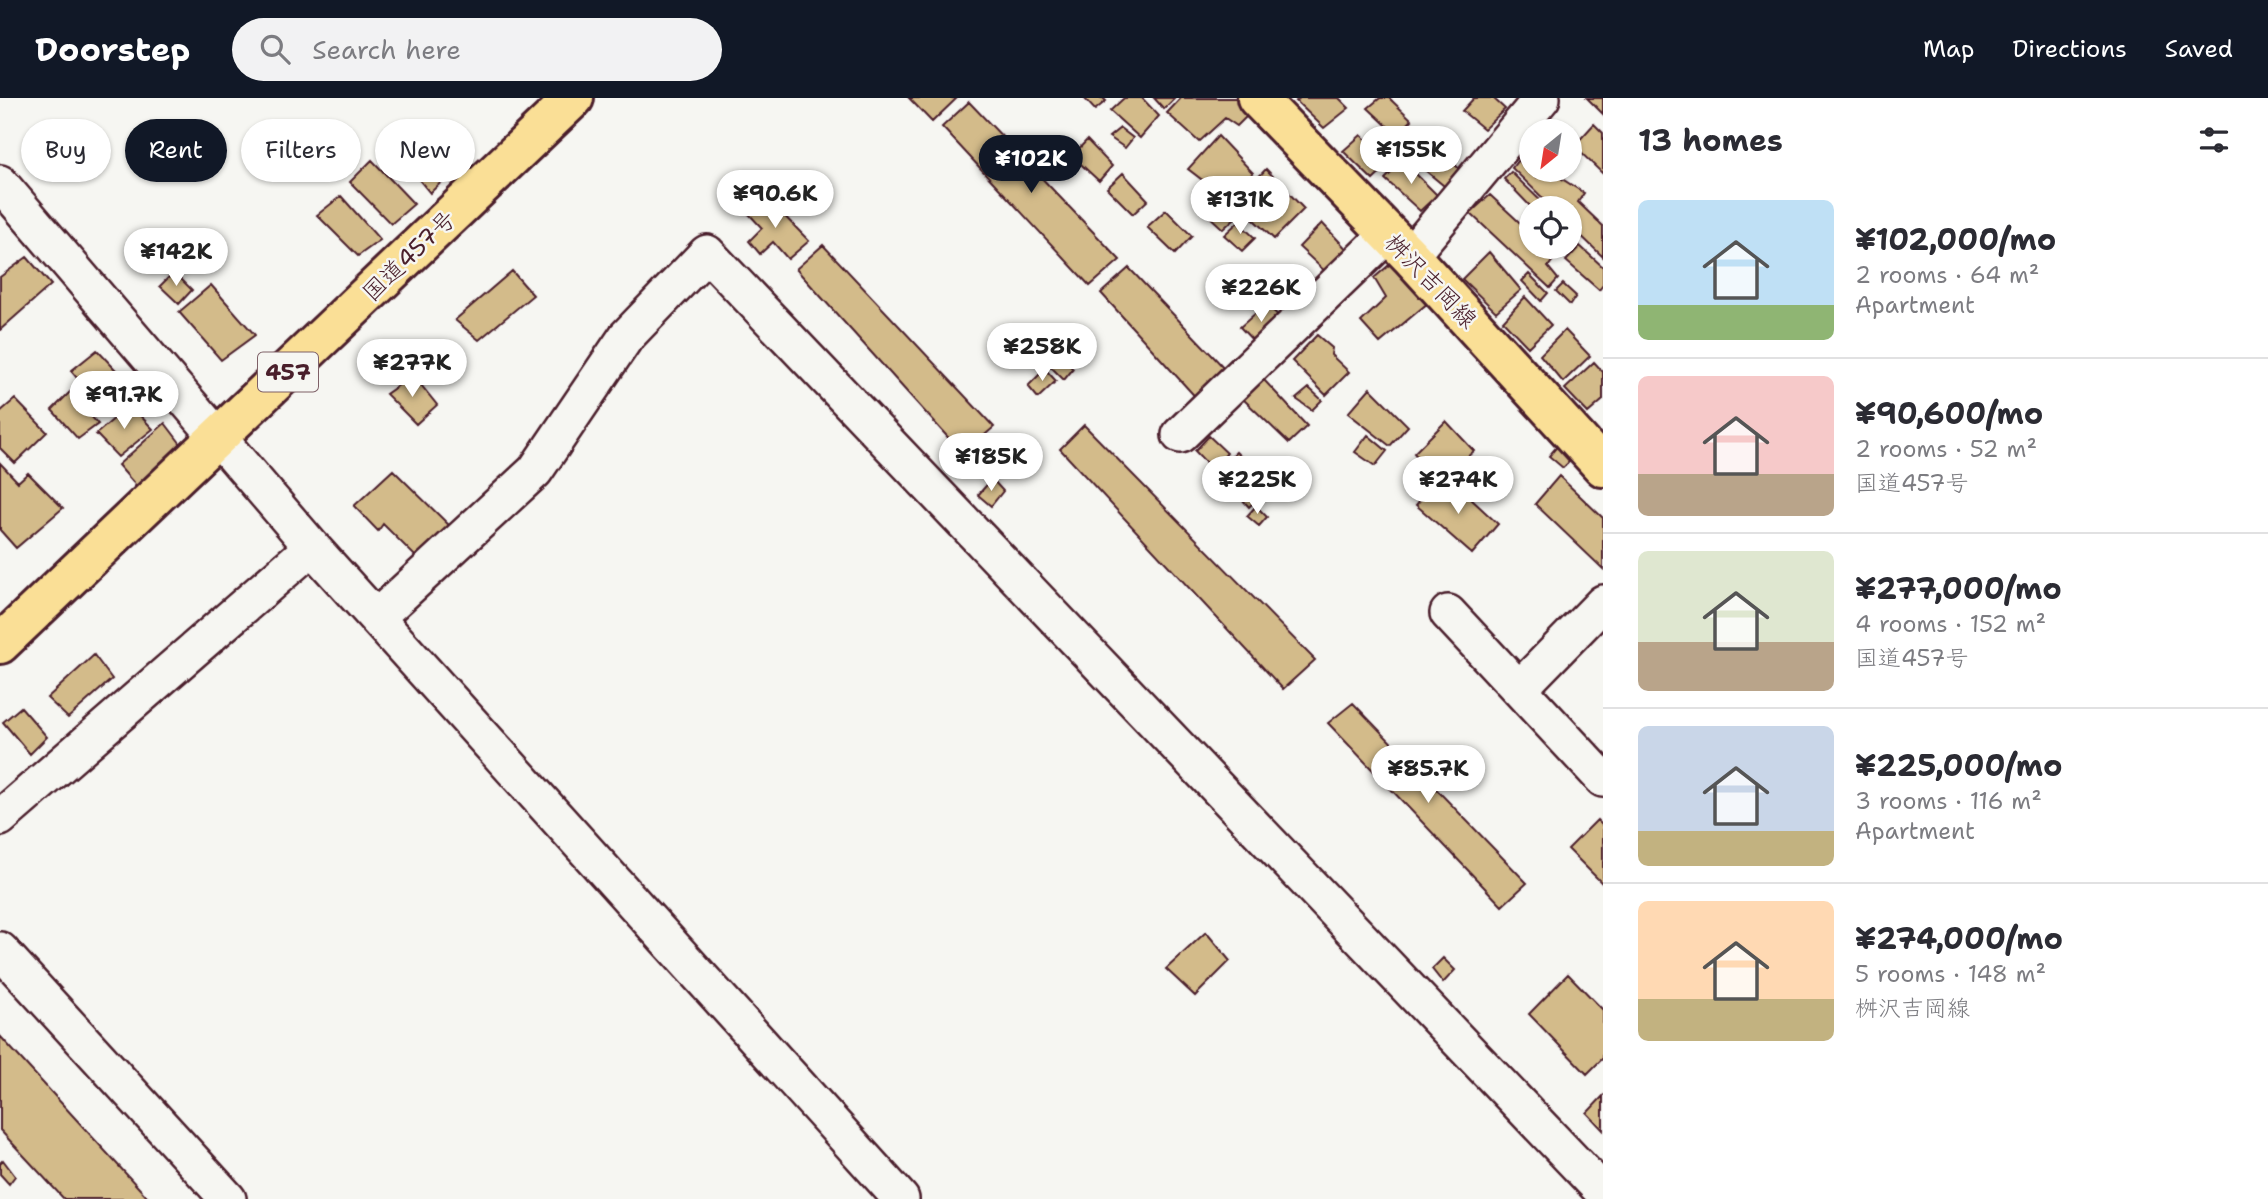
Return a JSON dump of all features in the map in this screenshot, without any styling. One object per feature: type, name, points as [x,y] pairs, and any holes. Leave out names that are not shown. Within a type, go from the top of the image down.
[{"type":"main road","name":"国道457号","points":[[0,644],[574,98]]},
{"type":"main road","name":"桝沢吉岡線","points":[[1257,98],[1399,246],[1603,467]]},
{"type":"street","points":[[1180,435],[1399,246],[1542,98]]},
{"type":"street","points":[[0,183],[312,547],[885,1194]]},
{"type":"street","points":[[376,618],[535,471],[626,337],[707,253],[1603,1192]]},
{"type":"street","points":[[0,818],[312,547]]},
{"type":"street","points":[[1519,689],[1603,603]]},
{"type":"street","points":[[1448,613],[1603,779]]},
{"type":"street","points":[[0,950],[228,1199]]},
{"type":"building","points":[[909,98],[957,98],[932,122]]},
{"type":"building","points":[[1084,98],[1103,98],[1106,101],[1095,110]]},
{"type":"building","points":[[1124,98],[1142,98],[1159,116],[1140,138],[1110,111]]},
{"type":"building","points":[[1154,98],[1175,98],[1164,109]]},
{"type":"building","points":[[1181,98],[1238,98],[1252,111],[1237,126],[1225,118],[1199,142],[1167,113]]},
{"type":"building","points":[[1300,98],[1339,98],[1349,108],[1324,128],[1296,101]]},
{"type":"building","points":[[1380,98],[1389,98],[1412,120],[1397,135],[1368,108]]},
{"type":"building","points":[[1474,98],[1493,98],[1505,109],[1484,129],[1462,111]]},
{"type":"building","points":[[1587,98],[1603,98],[1603,114]]},
{"type":"building","points":[[969,102],[1120,260],[1090,286],[942,127]]},
{"type":"building","points":[[1594,124],[1603,133],[1603,174],[1582,154],[1582,137]]},
{"type":"building","points":[[1415,125],[1441,149],[1425,165],[1400,142]]},
{"type":"building","points":[[1120,128],[1133,138],[1125,148],[1109,137]]},
{"type":"building","points":[[1361,135],[1391,163],[1373,180],[1343,151]]},
{"type":"building","points":[[1218,136],[1253,173],[1227,199],[1188,169]]},
{"type":"building","points":[[1087,140],[1112,166],[1099,181],[1072,156]]},
{"type":"building","points":[[1445,154],[1463,173],[1449,190],[1426,171]]},
{"type":"building","points":[[372,160],[375,163],[375,182],[393,182],[414,204],[391,224],[350,182],[361,182],[361,171]]},
{"type":"building","points":[[1518,160],[1519,175],[1512,168]]},
{"type":"building","points":[[1403,161],[1437,195],[1420,211],[1385,179]]},
{"type":"building","points":[[1266,169],[1304,209],[1274,239],[1235,202]]},
{"type":"building","points":[[1511,172],[1536,196],[1520,196],[1504,179]]},
{"type":"building","points":[[1123,173],[1148,200],[1133,214],[1107,188]]},
{"type":"building","points":[[421,182],[442,182],[430,193]]},
{"type":"building","points":[[1526,182],[1567,182],[1584,193],[1582,196],[1541,196]]},
{"type":"building","points":[[764,195],[809,241],[788,259],[773,242],[760,254],[749,241],[762,228],[748,213]]},
{"type":"building","points":[[1490,195],[1519,222],[1519,259],[1470,213]]},
{"type":"building","points":[[341,196],[380,240],[358,256],[317,215]]},
{"type":"building","points":[[1218,204],[1235,218],[1223,229],[1207,214]]},
{"type":"building","points":[[1582,206],[1603,226],[1603,257],[1582,237]]},
{"type":"building","points":[[1166,210],[1192,236],[1175,254],[1147,227]]},
{"type":"building","points":[[1238,222],[1255,238],[1242,251],[1224,235]]},
{"type":"building","points":[[1322,223],[1353,256],[1330,276],[1299,247]]},
{"type":"building","points":[[823,245],[994,427],[963,454],[796,269]]},
{"type":"building","points":[[1582,248],[1603,267],[1603,285],[1599,290],[1566,261],[1582,259]]},
{"type":"building","points":[[1489,252],[1521,290],[1496,312],[1462,279]]},
{"type":"building","points":[[27,257],[51,285],[0,330],[0,277]]},
{"type":"building","points":[[1519,259],[1554,259],[1548,267],[1558,279],[1550,288]]},
{"type":"building","points":[[1395,260],[1429,302],[1380,343],[1361,322],[1386,298],[1374,278]]},
{"type":"building","points":[[1129,268],[1229,373],[1200,402],[1101,293]]},
{"type":"building","points":[[512,271],[533,295],[479,340],[455,320]]},
{"type":"building","points":[[174,272],[192,290],[179,304],[160,286]]},
{"type":"building","points":[[1529,274],[1548,293],[1541,301],[1522,281]]},
{"type":"building","points":[[1563,284],[1576,296],[1570,305],[1556,291]]},
{"type":"building","points":[[211,285],[255,335],[221,360],[179,312]]},
{"type":"building","points":[[1525,297],[1551,325],[1528,347],[1503,321]]},
{"type":"building","points":[[1266,304],[1282,319],[1256,344],[1240,327]]},
{"type":"building","points":[[1565,330],[1590,356],[1563,382],[1540,355]]},
{"type":"building","points":[[1317,335],[1332,348],[1331,355],[1349,372],[1326,395],[1292,361]]},
{"type":"building","points":[[1038,338],[1051,350],[1043,359],[1029,348]]},
{"type":"building","points":[[97,350],[131,386],[104,410],[71,371]]},
{"type":"building","points":[[1058,352],[1073,369],[1064,380],[1047,363]]},
{"type":"building","points":[[1594,362],[1603,372],[1603,400],[1588,413],[1565,389]]},
{"type":"building","points":[[1045,369],[1056,381],[1038,398],[1028,386]]},
{"type":"building","points":[[413,375],[437,405],[416,424],[386,394]]},
{"type":"building","points":[[1264,380],[1307,426],[1289,443],[1242,398]]},
{"type":"building","points":[[1309,388],[1322,400],[1312,410],[1296,399]]},
{"type":"building","points":[[1370,388],[1408,426],[1390,446],[1348,413]]},
{"type":"building","points":[[70,392],[98,424],[78,439],[52,410]]},
{"type":"building","points":[[15,399],[47,432],[15,463],[0,448],[0,412]]},
{"type":"building","points":[[130,405],[153,429],[118,457],[96,434]]},
{"type":"building","points":[[1446,421],[1474,451],[1449,473],[1441,465],[1431,473],[1414,453]]},
{"type":"building","points":[[165,423],[184,448],[138,488],[118,465]]},
{"type":"building","points":[[1084,425],[1315,660],[1283,689],[1060,449]]},
{"type":"building","points":[[1368,435],[1387,451],[1375,466],[1355,452]]},
{"type":"building","points":[[1209,436],[1227,453],[1213,470],[1195,451]]},
{"type":"building","points":[[1559,444],[1574,457],[1563,468],[1549,456]]},
{"type":"building","points":[[1236,452],[1270,486],[1249,507],[1217,471]]},
{"type":"building","points":[[0,463],[18,482],[28,473],[63,508],[16,548],[0,530]]},
{"type":"building","points":[[393,470],[457,533],[422,563],[383,524],[378,531],[354,506]]},
{"type":"building","points":[[1559,476],[1603,518],[1603,569],[1535,504]]},
{"type":"building","points":[[992,479],[1003,491],[991,506],[978,495]]},
{"type":"building","points":[[1436,481],[1446,491],[1456,485],[1498,524],[1472,554],[1416,505]]},
{"type":"building","points":[[1256,506],[1267,517],[1259,526],[1247,516]]},
{"type":"building","points":[[94,655],[112,679],[68,718],[47,698]]},
{"type":"building","points":[[1353,703],[1527,883],[1502,906],[1328,723]]},
{"type":"building","points":[[21,707],[47,737],[30,754],[3,722]]},
{"type":"building","points":[[1597,820],[1603,826],[1603,884],[1568,849]]},
{"type":"building","points":[[1206,932],[1230,961],[1195,996],[1166,969]]},
{"type":"building","points":[[1443,958],[1455,970],[1443,983],[1432,969]]},
{"type":"building","points":[[1568,974],[1603,1010],[1603,1058],[1587,1074],[1529,1014]]},
{"type":"building","points":[[0,1036],[149,1199],[64,1199],[0,1130]]},
{"type":"building","points":[[1603,1096],[1603,1130],[1587,1113]]},
{"type":"building","points":[[3,1160],[15,1176],[9,1184],[0,1174],[0,1163]]}]
